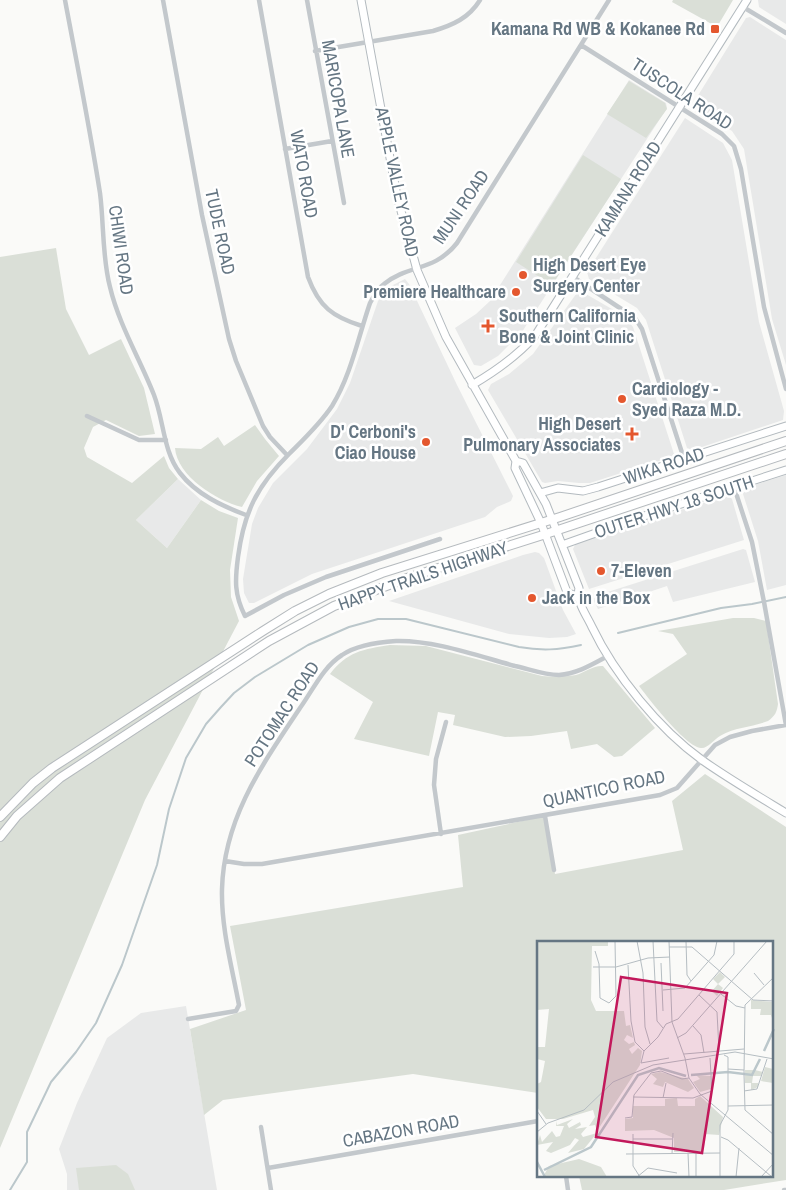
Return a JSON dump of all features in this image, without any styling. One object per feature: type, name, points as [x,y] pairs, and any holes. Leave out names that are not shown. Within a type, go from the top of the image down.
[{"type":"main road","name":"HAPPY TRAILS HIGHWAY","points":[[0,817],[27,789],[52,768],[295,611],[329,594],[382,573],[552,520],[786,442]]},
{"type":"main road","name":"HAPPY TRAILS HIGHWAY","points":[[0,837],[17,816],[60,778],[269,641],[334,606],[387,585],[786,454]]},
{"type":"street","name":"CHIWI ROAD","points":[[65,0],[100,194],[109,286],[117,313],[154,395],[171,459],[181,474],[192,485],[223,506],[246,515]]},
{"type":"street","name":"TUDE ROAD","points":[[162,0],[202,215],[229,339],[263,426],[287,456]]},
{"type":"street","name":"WATO ROAD","points":[[259,0],[308,277],[322,304],[346,321],[362,326]]},
{"type":"street","name":"MARICOPA LANE","points":[[307,0],[344,203]]},
{"type":"street","name":"APPLE VALLEY ROAD","points":[[361,0],[397,196],[417,270],[435,314],[472,385],[516,461],[515,468],[542,523],[568,592],[578,597]]},
{"type":"street","points":[[315,51],[450,26],[465,18],[480,0]]},
{"type":"street","name":"MUNI ROAD","points":[[440,539],[326,577],[284,595],[245,616],[239,603],[235,579],[246,515],[268,477],[310,434],[337,397],[346,379],[370,303],[382,285],[395,277],[439,261],[457,243],[609,0]]},
{"type":"street","points":[[745,3],[786,33]]},
{"type":"street","name":"KAMANA ROAD","points":[[472,385],[505,365],[523,350],[535,336],[745,3]]},
{"type":"street","name":"TUSCOLA ROAD","points":[[581,45],[722,134],[734,146],[764,308],[786,389]]},
{"type":"street","points":[[285,149],[332,141]]},
{"type":"street","points":[[573,277],[635,318],[642,329],[684,459]]},
{"type":"street","points":[[86,416],[139,440],[166,440]]},
{"type":"street","name":"WIKA ROAD","points":[[540,493],[558,488],[583,490],[598,487],[786,426]]},
{"type":"street","name":"APPLE VALLEY ROAD","points":[[516,461],[523,463],[540,493],[579,588],[578,597],[598,640],[630,688],[676,738],[702,760],[786,813]]},
{"type":"street","name":"OUTER HWY 18 SOUTH","points":[[562,545],[786,470]]},
{"type":"street","name":"QUANTICO ROAD","points":[[225,861],[262,864],[660,795],[677,788],[715,745],[730,737],[786,725],[752,540],[734,487]]},
{"type":"street","name":"POTOMAC ROAD","points":[[188,1019],[236,1011],[239,1005],[224,923],[222,889],[228,841],[252,785],[268,756],[328,666],[342,654],[356,648],[378,643],[416,642],[457,650],[542,673],[559,675],[583,669],[608,656]]},
{"type":"street","points":[[441,834],[434,785],[436,759],[446,722]]},
{"type":"street","points":[[545,816],[554,870]]},
{"type":"street","name":"CABAZON ROAD","points":[[268,1168],[537,1122]]},
{"type":"street","points":[[261,1127],[271,1190]]},
{"type":"shaded area","points":[[673,0],[733,0],[717,27],[672,2]]},
{"type":"shaded area","points":[[758,0],[786,0],[786,24],[759,7]]},
{"type":"shaded area","points":[[750,17],[786,40],[786,365],[772,319],[744,149],[732,131],[696,108],[694,102],[746,18]]},
{"type":"shaded area","points":[[629,80],[666,103],[667,108],[522,332],[498,356],[481,366],[474,365],[455,328],[476,314],[490,301]]},
{"type":"shaded area","points":[[629,81],[665,103],[667,109],[646,138],[607,114]]},
{"type":"shaded area","points":[[685,118],[723,143],[732,160],[759,322],[784,411],[783,420],[693,450],[687,448],[646,320],[637,308],[589,279],[587,272]]},
{"type":"shaded area","points":[[583,155],[621,179],[552,285],[516,262]]},
{"type":"shaded area","points":[[56,248],[66,309],[89,355],[121,339],[144,388],[155,434],[139,436],[106,420],[93,427],[84,448],[87,457],[132,483],[164,456],[169,468],[178,479],[136,520],[167,548],[201,500],[219,511],[238,518],[230,570],[231,597],[239,621],[145,800],[0,1148],[0,257]]},
{"type":"shaded area","points":[[405,279],[513,496],[511,501],[497,507],[485,517],[312,574],[254,603],[249,603],[244,593],[243,579],[252,524],[258,508],[273,483],[307,449],[337,409],[350,383],[378,301],[391,286]]},
{"type":"shaded area","points":[[579,290],[624,316],[633,327],[674,454],[671,457],[590,483],[558,481],[545,483],[542,482],[488,390],[491,384],[509,374],[533,354]]},
{"type":"shaded area","points":[[255,425],[279,456],[257,481],[242,507],[221,499],[200,486],[190,477],[177,458],[175,448],[201,449],[218,437],[224,446]]},
{"type":"shaded area","points":[[786,475],[786,585],[767,590],[758,541],[743,494],[745,488]]},
{"type":"shaded area","points":[[178,479],[201,500],[167,548],[136,520]]},
{"type":"shaded area","points":[[725,496],[732,499],[744,540],[589,589],[573,549],[576,543]]},
{"type":"shaded area","points":[[743,549],[746,550],[755,582],[673,602],[667,586],[598,609],[594,601],[595,596]]},
{"type":"shaded area","points":[[535,552],[544,558],[563,610],[576,634],[567,637],[549,638],[509,634],[389,601],[523,555]]},
{"type":"shaded area","points":[[733,618],[754,618],[766,621],[778,704],[777,709],[774,716],[768,721],[726,733],[706,747],[701,748],[694,746],[677,731],[639,686],[687,654],[673,634],[658,631]]},
{"type":"shaded area","points":[[390,645],[426,646],[542,676],[576,675],[603,666],[655,728],[622,756],[614,757],[597,744],[571,749],[567,731],[531,736],[505,737],[453,725],[455,715],[438,712],[429,756],[354,739],[373,702],[330,674],[349,656],[364,650]]},
{"type":"shaded area","points":[[705,774],[786,827],[786,1180],[724,1190],[582,1190],[579,1178],[774,1178],[774,941],[537,941],[537,1093],[413,1074],[223,1100],[204,1115],[190,1029],[246,1010],[230,926],[463,887],[458,835],[545,816],[555,874],[683,850],[672,801]]},
{"type":"shaded area","points":[[186,1006],[217,1190],[67,1190],[67,1174],[59,1149],[77,1103],[107,1038],[141,1013]]},
{"type":"shaded area","points":[[116,1165],[128,1174],[135,1190],[79,1190],[76,1168]]},
{"type":"waterway","points":[[618,633],[721,608],[786,597]]},
{"type":"waterway","points":[[10,1190],[27,1162],[27,1132],[51,1082],[76,1052],[96,1023],[122,965],[157,865],[169,809],[186,758],[206,724],[234,693],[255,677],[308,645],[349,627],[378,619],[406,619],[519,647],[550,649],[581,645]]},
{"type":"place","name":"Kamana Rd WB & Kokanee Rd","points":[[715,29]]},
{"type":"place","name":"High Desert Eye Surgery Center","points":[[523,275]]},
{"type":"place","name":"Premiere Healthcare","points":[[516,292]]},
{"type":"place","name":"Southern California Bone & Joint Clinic","points":[[488,326]]},
{"type":"place","name":"Cardiology - Syed Raza M.D.","points":[[622,399]]},
{"type":"place","name":"High Desert Pulmonary Associates","points":[[632,434]]},
{"type":"place","name":"D' Cerboni's Ciao House","points":[[426,442]]},
{"type":"place","name":"7-Eleven","points":[[601,571]]},
{"type":"place","name":"Jack in the Box","points":[[532,598]]}]
